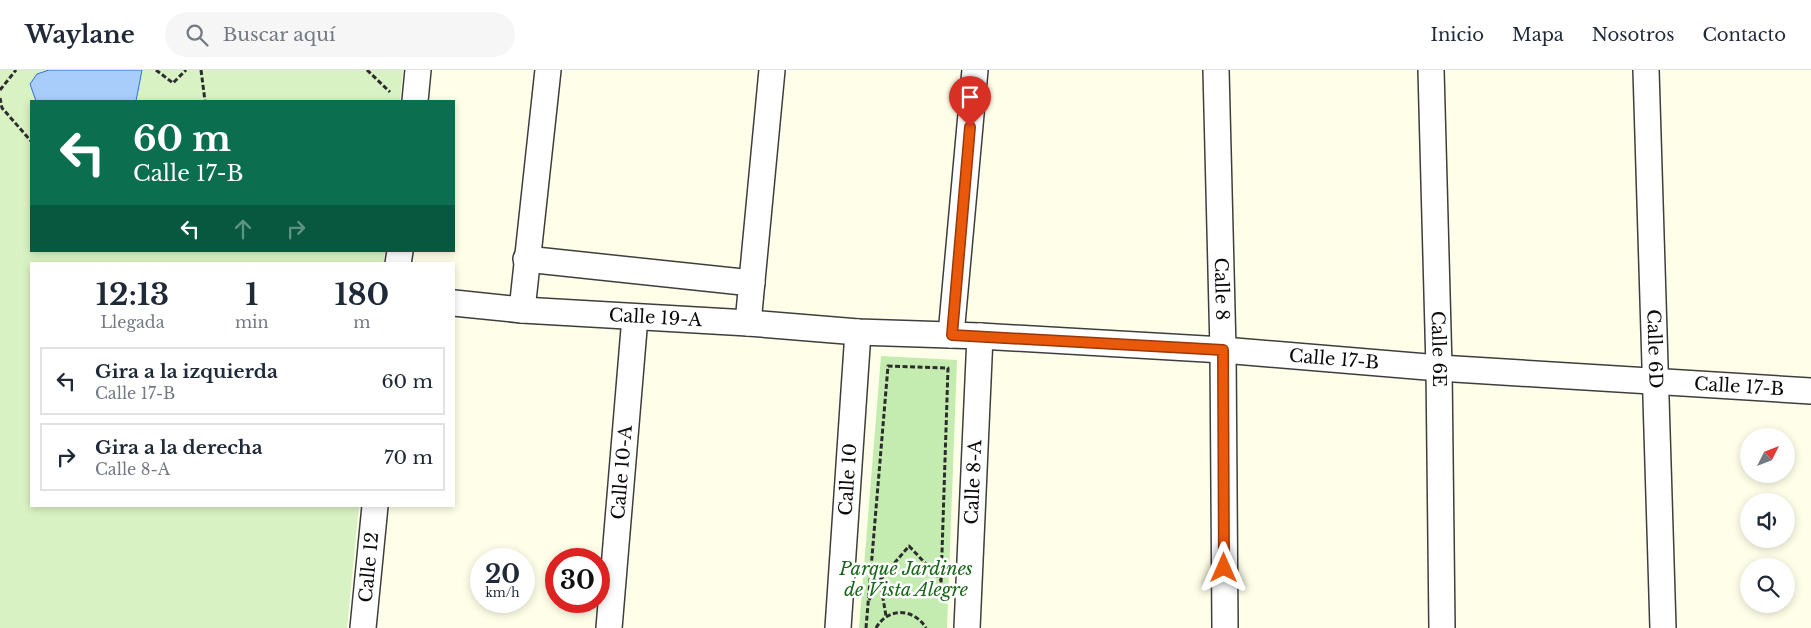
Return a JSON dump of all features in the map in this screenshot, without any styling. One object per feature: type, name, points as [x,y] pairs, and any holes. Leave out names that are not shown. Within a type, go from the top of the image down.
[{"type":"street","points":[[404,98],[418,70]]},
{"type":"street","points":[[522,310],[526,259],[548,70]]},
{"type":"street","points":[[748,323],[772,70]]},
{"type":"street","points":[[952,335],[975,70]]},
{"type":"street","name":"Calle 8","points":[[1216,70],[1223,350],[1225,628]]},
{"type":"street","name":"Calle 6E","points":[[1431,70],[1439,368],[1442,628]]},
{"type":"street","name":"Calle 6D","points":[[1646,70],[1664,628]]},
{"type":"street","points":[[526,259],[752,283]]},
{"type":"street","name":"Calle 19-A","points":[[455,303],[522,310],[748,323],[858,332]]},
{"type":"street","name":"Calle 10-A","points":[[609,628],[635,317]]},
{"type":"street","name":"Calle 17-B","points":[[858,332],[980,336],[1223,350],[1439,368],[1811,391]]},
{"type":"street","name":"Calle 10","points":[[838,628],[858,332]]},
{"type":"street","name":"Calle 8-A","points":[[967,628],[980,336]]},
{"type":"street","name":"Calle 12","points":[[363,628],[375,507]]},
{"type":"path","points":[[0,90],[16,70]]},
{"type":"path","points":[[156,70],[173,82],[186,70]]},
{"type":"path","points":[[201,70],[205,100]]},
{"type":"path","points":[[367,70],[404,98]]},
{"type":"path","points":[[0,98],[2,108],[30,140]]},
{"type":"path","points":[[866,628],[888,366],[948,368],[941,590]]},
{"type":"path","points":[[868,602],[880,580],[909,546],[941,580]]},
{"type":"path","points":[[880,580],[886,616]]},
{"type":"path","points":[[876,628],[886,616],[904,612],[913,614],[926,628]]},
{"type":"green space","points":[[0,70],[403,70],[400,100],[30,100],[30,252],[385,252],[384,262],[30,262],[30,507],[359,507],[347,628],[0,628]]},
{"type":"green space","name":"Parque Jardines de Vista Alegre","points":[[881,356],[957,360],[947,628],[859,628]]},
{"type":"water","points":[[49,70],[142,70],[136,100],[36,100],[30,84],[37,74]]},
{"type":"route","points":[[970,127],[952,335],[1223,350],[1224,568]]}]
